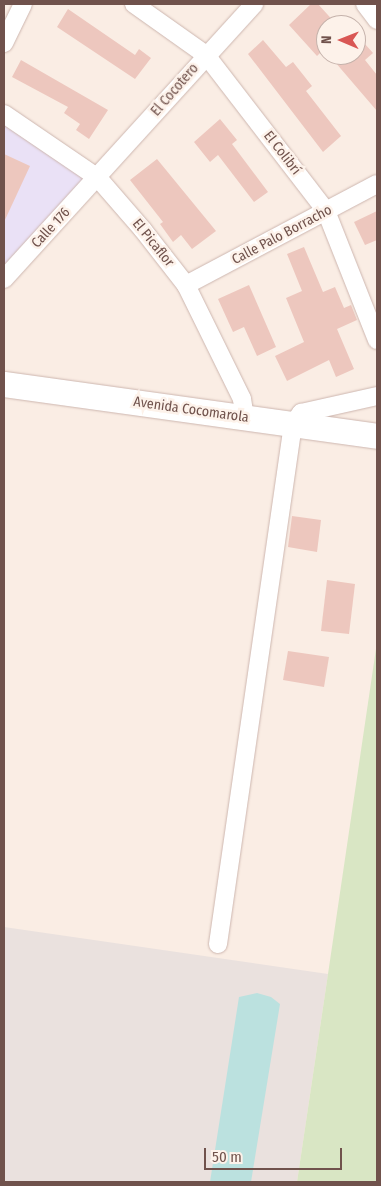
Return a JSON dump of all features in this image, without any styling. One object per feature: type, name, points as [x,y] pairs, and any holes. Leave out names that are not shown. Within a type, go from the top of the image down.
[{"type":"main road","name":"Avenida Cocomarola","points":[[4,384],[377,436]]},
{"type":"street","points":[[4,43],[23,4]]},
{"type":"street","name":"El Colibrí","points":[[134,4],[206,55],[326,211],[377,340]]},
{"type":"street","name":"El Cocotero","points":[[98,178],[206,55],[254,4]]},
{"type":"street","points":[[365,4],[377,20]]},
{"type":"street","name":"El Picaflor","points":[[4,114],[98,178],[144,230],[186,285],[242,399],[245,417]]},
{"type":"street","name":"Calle 176","points":[[4,278],[98,178]]},
{"type":"street","name":"Calle Palo Borracho","points":[[186,285],[377,184]]},
{"type":"street","points":[[218,944],[293,424],[301,413],[377,396]]},
{"type":"shaded area","points":[[4,121],[98,178],[4,279]]},
{"type":"shaded area","points":[[4,927],[328,974],[297,1182],[4,1182]]},
{"type":"green space","points":[[377,642],[377,1182],[297,1182],[328,974]]},
{"type":"water","points":[[257,993],[271,997],[280,1004],[251,1182],[210,1182],[239,997]]},
{"type":"building","points":[[311,4],[318,4],[328,15],[316,15],[316,55],[289,25]]},
{"type":"building","points":[[68,9],[135,55],[139,49],[151,58],[135,79],[57,27]]},
{"type":"building","points":[[263,40],[286,67],[293,62],[312,86],[306,91],[341,136],[323,152],[248,54]]},
{"type":"building","points":[[366,45],[373,53],[366,59]]},
{"type":"building","points":[[21,60],[108,110],[89,139],[76,130],[80,124],[64,113],[68,107],[12,77]]},
{"type":"building","points":[[366,61],[377,75],[377,111],[338,65],[366,65]]},
{"type":"building","points":[[220,119],[237,140],[232,144],[268,192],[254,202],[218,155],[210,162],[194,142]]},
{"type":"building","points":[[4,154],[30,166],[4,222]]},
{"type":"building","points":[[157,159],[216,231],[192,249],[181,235],[173,242],[160,224],[163,222],[130,180]]},
{"type":"building","points":[[377,211],[377,240],[365,245],[354,222]]},
{"type":"building","points":[[304,247],[323,292],[335,287],[344,308],[351,305],[357,320],[337,329],[354,369],[336,377],[329,360],[287,381],[275,356],[304,342],[286,298],[302,291],[287,254]]},
{"type":"building","points":[[249,285],[276,347],[257,356],[244,327],[233,332],[218,299]]},
{"type":"building","points":[[292,516],[321,520],[317,552],[288,547]]},
{"type":"building","points":[[327,580],[355,584],[349,634],[321,631]]},
{"type":"building","points":[[288,651],[329,657],[324,687],[283,680]]}]
